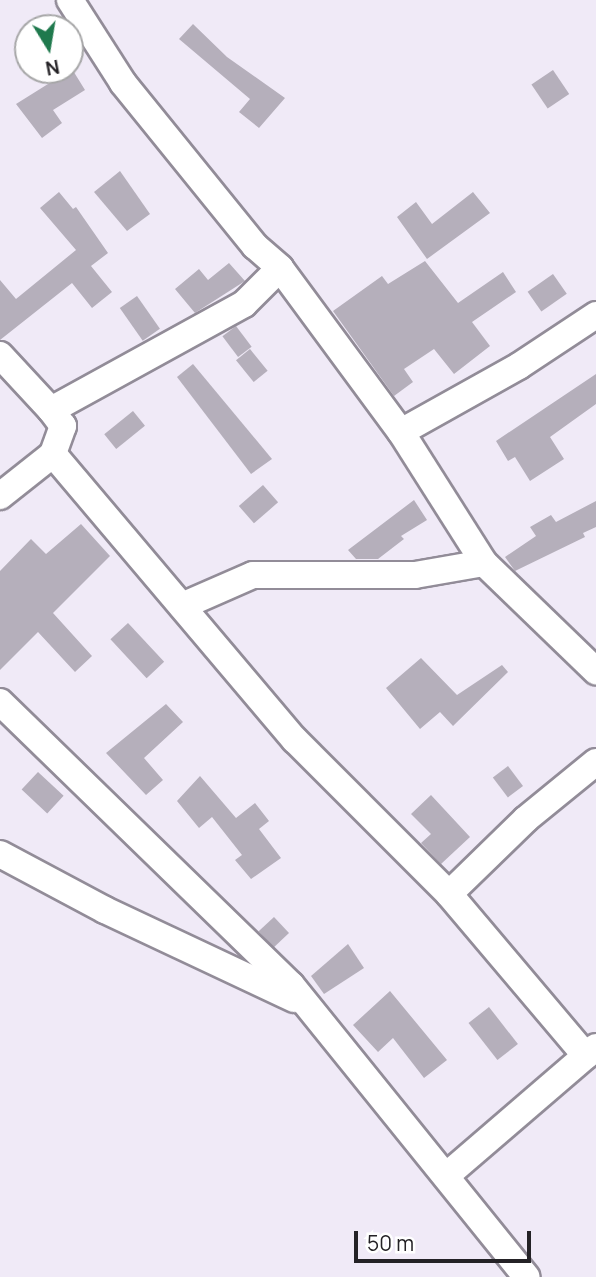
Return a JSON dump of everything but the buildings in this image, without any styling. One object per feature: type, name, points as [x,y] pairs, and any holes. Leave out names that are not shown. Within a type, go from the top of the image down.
[{"type":"street","points":[[82,4],[123,83],[255,246],[280,268],[401,432],[484,563],[596,671]]},
{"type":"street","points":[[51,410],[244,304],[280,268]]},
{"type":"street","points":[[401,432],[519,366],[596,315]]},
{"type":"street","points":[[0,355],[63,426],[53,454],[0,496]]},
{"type":"street","points":[[53,454],[295,740],[449,894],[591,1051],[446,1176]]},
{"type":"street","points":[[182,606],[253,575],[415,575],[484,563]]},
{"type":"street","points":[[0,702],[111,805],[309,1007],[527,1277]]},
{"type":"street","points":[[449,894],[526,819],[596,762]]},
{"type":"street","points":[[0,854],[309,1007]]}]
